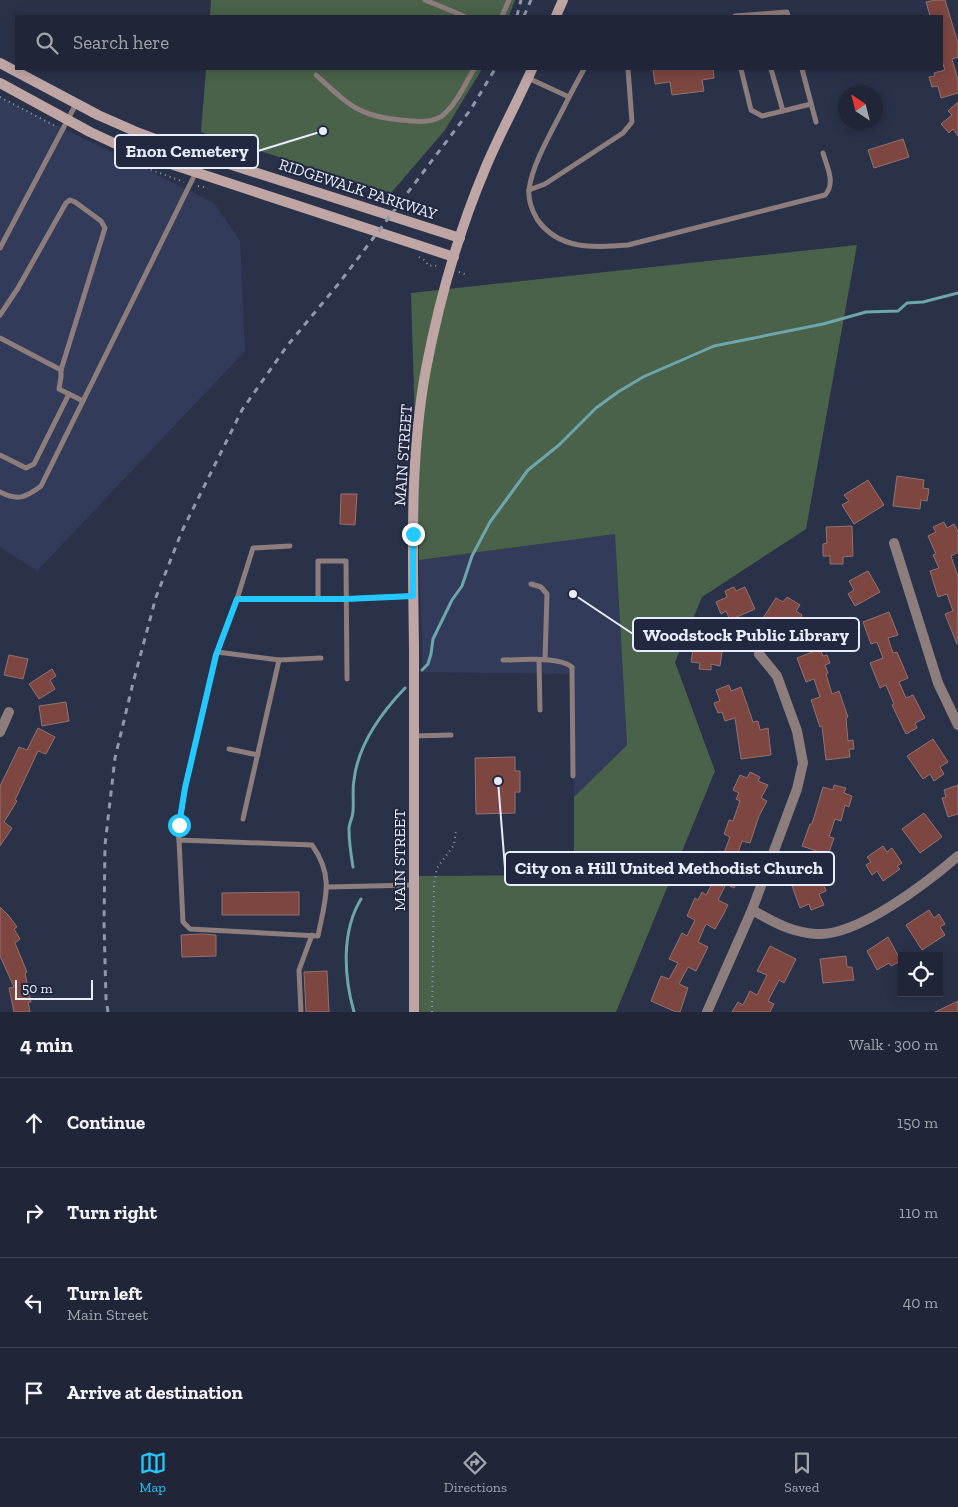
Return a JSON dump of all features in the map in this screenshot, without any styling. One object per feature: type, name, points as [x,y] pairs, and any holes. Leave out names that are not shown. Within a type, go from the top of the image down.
[{"type":"main road","points":[[556,15],[564,0]]},
{"type":"main road","name":"RIDGEWALK PARKWAY","points":[[0,63],[76,103],[139,133],[204,156],[460,238]]},
{"type":"main road","name":"MAIN STREET","points":[[414,1012],[413,534],[420,410],[430,350],[460,238],[485,168],[530,73]]},
{"type":"main road","points":[[0,83],[67,120],[131,151],[454,257]]},
{"type":"street","points":[[894,543],[938,683],[958,724]]},
{"type":"street","points":[[707,1012],[752,910],[797,789],[803,763],[796,731],[777,676],[759,654]]},
{"type":"street","points":[[0,732],[9,712]]},
{"type":"street","points":[[752,910],[787,929],[818,934],[847,929],[879,913],[939,872],[958,856]]},
{"type":"lane","points":[[425,0],[462,15]]},
{"type":"lane","points":[[502,15],[509,0]]},
{"type":"lane","points":[[757,15],[787,12],[788,15]]},
{"type":"lane","points":[[316,75],[358,111],[394,120],[424,122],[437,119],[443,115],[456,100],[473,70]]},
{"type":"lane","points":[[583,70],[536,165],[529,190],[532,212],[545,230],[565,242],[599,248],[628,245],[826,195],[830,190],[831,183],[823,153]]},
{"type":"lane","points":[[529,190],[545,184],[623,133],[632,122],[628,70]]},
{"type":"lane","points":[[741,70],[751,110],[762,116],[811,104]]},
{"type":"lane","points":[[772,70],[783,111]]},
{"type":"lane","points":[[802,70],[816,122]]},
{"type":"lane","points":[[530,73],[569,97]]},
{"type":"lane","points":[[0,248],[76,103]]},
{"type":"lane","points":[[0,492],[12,498],[29,494],[41,486],[204,156]]},
{"type":"lane","points":[[0,316],[66,203],[70,200],[75,202],[101,221],[105,228],[61,370],[62,377],[59,388],[83,401]]},
{"type":"lane","points":[[0,338],[61,370]]},
{"type":"lane","points":[[0,455],[26,468],[34,464],[69,394]]},
{"type":"lane","points":[[179,840],[312,845],[320,856],[328,887],[318,936],[190,929],[184,922],[178,832],[185,788],[217,652],[237,599],[253,548],[290,546]]},
{"type":"lane","points":[[318,599],[318,561],[346,561],[347,679]]},
{"type":"lane","points":[[531,584],[541,587],[546,594],[540,710]]},
{"type":"lane","points":[[237,599],[346,599],[413,596]]},
{"type":"lane","points":[[217,652],[279,660],[321,658]]},
{"type":"lane","points":[[243,819],[279,660]]},
{"type":"lane","points":[[503,660],[542,660],[567,663],[572,667],[573,776]]},
{"type":"lane","points":[[414,736],[451,735]]},
{"type":"lane","points":[[229,749],[258,755]]},
{"type":"lane","points":[[328,887],[414,884]]},
{"type":"lane","points":[[301,1012],[299,970],[312,935]]},
{"type":"path","points":[[432,1012],[434,884],[437,868],[454,845],[456,830]]},
{"type":"shaded area","points":[[0,97],[214,203],[240,241],[245,351],[37,571],[0,547]]},
{"type":"shaded area","points":[[615,534],[627,745],[574,797],[575,674],[423,672],[419,560]]},
{"type":"green space","points":[[211,0],[515,0],[509,15],[210,15]]},
{"type":"green space","points":[[206,70],[481,70],[445,130],[391,193],[201,132]]},
{"type":"green space","points":[[857,245],[806,529],[702,597],[675,662],[715,771],[616,1012],[418,1012],[417,876],[574,875],[574,797],[627,745],[615,534],[419,560],[411,293]]},
{"type":"building","points":[[945,0],[958,43],[958,57],[952,59],[958,80],[958,93],[941,98],[938,86],[932,87],[929,77],[935,76],[934,73],[945,70],[943,64],[943,15],[930,15],[926,2]]},
{"type":"building","points":[[653,70],[713,70],[714,78],[702,80],[704,91],[672,95],[670,82],[655,84]]},
{"type":"building","points":[[958,102],[958,136],[953,129],[949,133],[941,124],[952,115],[948,111]]},
{"type":"building","points":[[903,139],[909,157],[874,168],[868,150]]},
{"type":"building","points":[[897,476],[924,480],[923,488],[929,489],[927,501],[921,500],[920,509],[893,506]]},
{"type":"building","points":[[868,480],[884,505],[854,524],[842,505],[849,501],[844,495]]},
{"type":"building","points":[[341,494],[357,494],[355,525],[340,524]]},
{"type":"building","points":[[944,522],[947,528],[954,524],[958,531],[958,552],[951,556],[958,577],[957,644],[945,614],[953,611],[947,594],[938,597],[930,571],[939,568],[933,555],[936,554],[928,536],[936,532],[933,527]]},
{"type":"building","points":[[852,526],[853,556],[843,557],[843,564],[830,564],[830,556],[823,556],[823,544],[827,543],[826,527]]},
{"type":"building","points":[[868,571],[880,592],[855,606],[848,594],[854,590],[849,581]]},
{"type":"building","points":[[734,587],[736,591],[745,587],[755,609],[730,620],[726,611],[721,614],[716,602],[727,597],[725,591]]},
{"type":"building","points":[[787,597],[800,605],[796,611],[802,615],[796,625],[792,623],[785,632],[763,618],[776,598],[783,602]]},
{"type":"building","points":[[889,612],[898,635],[888,638],[893,653],[897,652],[908,678],[899,682],[906,698],[913,695],[925,718],[915,723],[917,728],[906,734],[892,705],[894,704],[886,685],[880,688],[870,663],[883,658],[877,642],[871,644],[863,622]]},
{"type":"building","points":[[697,635],[724,638],[720,666],[711,664],[711,670],[699,669],[700,663],[691,662]]},
{"type":"building","points":[[820,649],[823,656],[827,655],[830,663],[825,665],[832,694],[839,691],[848,717],[846,718],[848,741],[853,740],[854,749],[849,749],[850,757],[826,760],[822,726],[820,727],[811,700],[820,697],[814,679],[806,682],[797,658]]},
{"type":"building","points":[[9,655],[28,659],[23,679],[4,675]]},
{"type":"building","points":[[52,669],[56,676],[50,680],[55,689],[39,699],[29,684]]},
{"type":"building","points":[[729,685],[731,691],[741,687],[753,722],[758,721],[760,730],[768,728],[771,755],[741,759],[735,718],[725,721],[722,712],[718,713],[714,703],[720,701],[716,690]]},
{"type":"building","points":[[66,702],[69,721],[42,726],[39,706]]},
{"type":"building","points":[[38,728],[55,737],[46,754],[38,751],[15,800],[17,801],[4,822],[12,828],[0,846],[0,786],[19,747],[27,750]]},
{"type":"building","points":[[933,739],[948,762],[940,767],[944,774],[934,781],[930,774],[923,779],[907,756]]},
{"type":"building","points":[[515,757],[515,771],[520,771],[520,792],[515,792],[515,813],[476,814],[475,758]]},
{"type":"building","points":[[750,772],[760,777],[758,781],[768,785],[761,798],[767,801],[759,816],[750,843],[742,841],[736,859],[745,863],[734,888],[726,884],[718,900],[728,905],[715,929],[706,924],[698,942],[708,947],[696,971],[688,967],[679,984],[688,988],[680,1012],[676,1012],[651,1001],[661,976],[669,979],[678,963],[669,959],[682,933],[687,936],[695,920],[687,916],[695,898],[698,900],[702,892],[706,895],[714,880],[707,877],[718,851],[724,853],[730,837],[724,834],[729,820],[733,821],[740,801],[736,799],[739,793],[733,790],[740,775],[747,778]]},
{"type":"building","points":[[834,785],[846,788],[844,793],[852,796],[849,807],[845,805],[841,821],[835,819],[829,837],[834,838],[828,855],[802,846],[810,824],[812,824],[823,787],[833,790]]},
{"type":"building","points":[[958,785],[958,814],[948,817],[942,798],[946,797],[944,790]]},
{"type":"building","points":[[924,813],[942,837],[920,853],[902,829]]},
{"type":"building","points":[[883,846],[887,852],[892,848],[902,863],[897,866],[900,869],[883,881],[877,871],[872,875],[866,865],[871,862],[867,857]]},
{"type":"building","points":[[816,873],[819,881],[822,880],[826,891],[819,894],[824,905],[811,910],[809,904],[800,908],[791,883]]},
{"type":"building","points":[[299,892],[299,915],[222,915],[222,893]]},
{"type":"building","points":[[0,907],[17,927],[14,929],[20,939],[15,943],[27,972],[25,973],[31,1002],[28,1002],[30,1012],[14,1012],[9,988],[14,987],[0,956]]},
{"type":"building","points":[[929,910],[934,918],[939,914],[945,924],[940,927],[945,935],[922,950],[906,925]]},
{"type":"building","points":[[181,935],[216,935],[216,956],[182,957]]},
{"type":"building","points":[[888,937],[898,955],[898,962],[891,966],[889,963],[877,970],[867,951]]},
{"type":"building","points":[[770,946],[796,959],[784,983],[779,980],[768,1001],[774,1004],[770,1012],[732,1012],[738,1002],[743,1005],[750,991],[757,995],[767,975],[757,971]]},
{"type":"building","points":[[846,956],[847,967],[852,967],[854,980],[823,983],[820,959]]},
{"type":"building","points":[[327,971],[329,1012],[306,1012],[304,972]]},
{"type":"building","points":[[958,1001],[958,1012],[935,1012]]},
{"type":"waterway","points":[[422,670],[428,664],[433,639],[452,600],[462,586],[472,556],[490,522],[528,470],[559,445],[596,408],[618,392],[643,377],[714,346],[823,324],[866,312],[898,311],[907,303],[923,302],[958,293]]},
{"type":"waterway","points":[[353,867],[349,829],[353,813],[353,784],[356,767],[372,730],[405,688]]},
{"type":"waterway","points":[[354,1012],[348,984],[346,955],[350,926],[361,899]]},
{"type":"railway","points":[[517,15],[521,0]]},
{"type":"railway","points":[[524,15],[531,0]]},
{"type":"railway","points":[[108,1012],[104,923],[105,845],[115,758],[156,597],[182,531],[242,410],[287,346],[340,282],[471,109],[494,70]]},
{"type":"place","name":"Enon Cemetery","points":[[323,131]]},
{"type":"place","name":"Woodstock Public Library","points":[[573,594]]},
{"type":"place","name":"City on a Hill United Methodist Church","points":[[498,781]]},
{"type":"route","points":[[179,825],[185,788],[216,655],[237,599],[346,599],[413,596],[413,534]]}]
